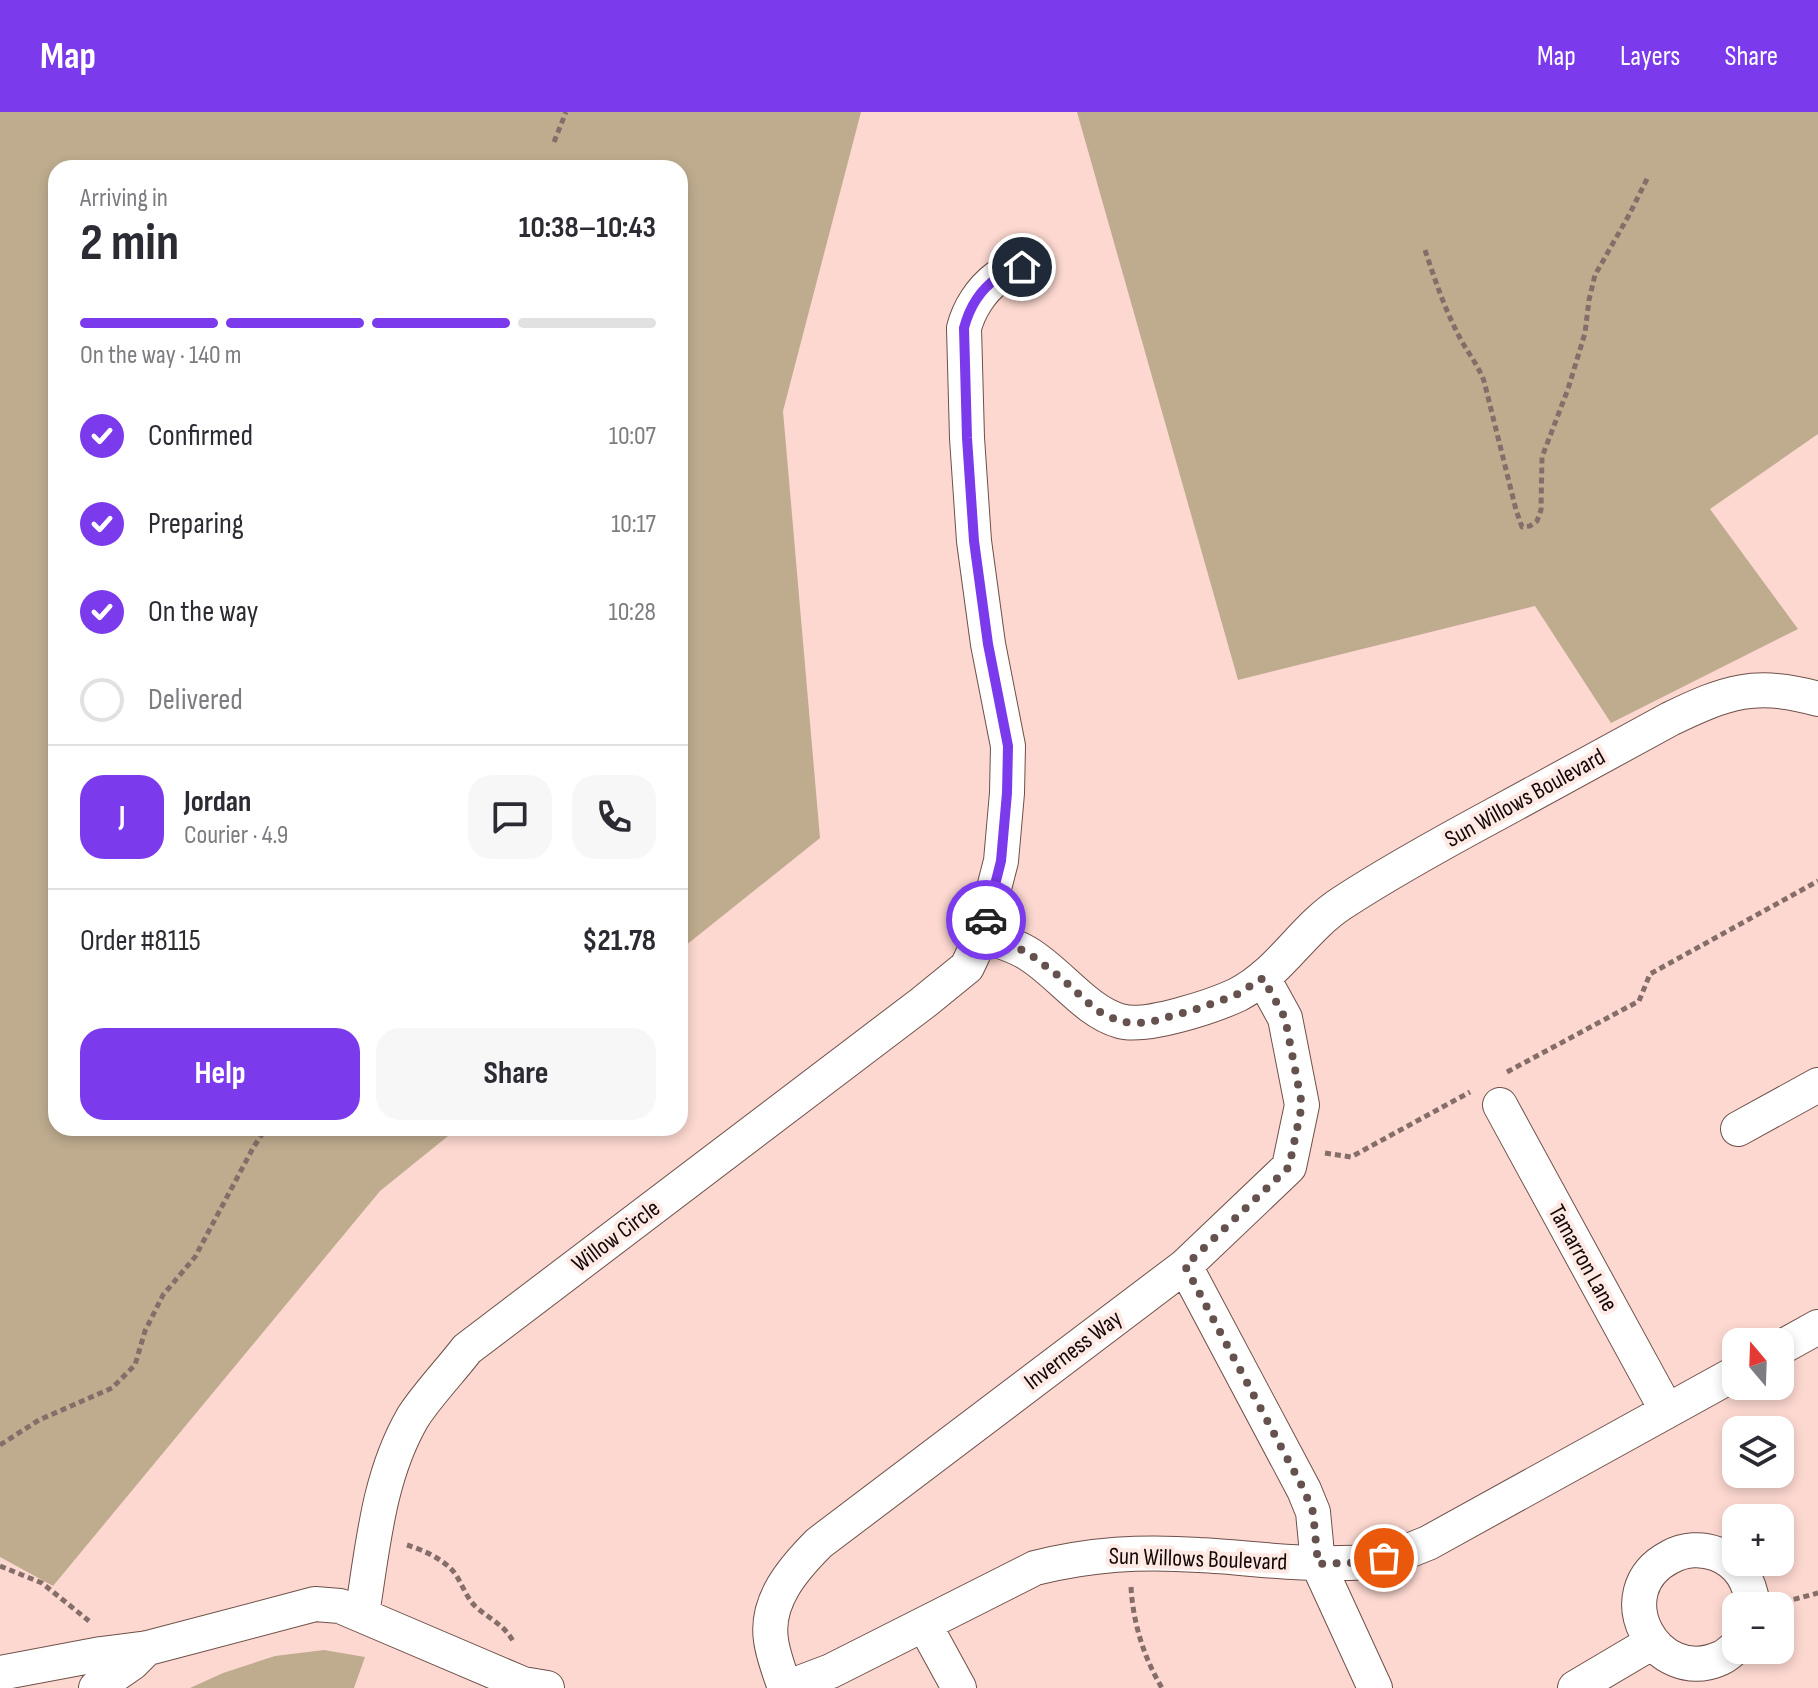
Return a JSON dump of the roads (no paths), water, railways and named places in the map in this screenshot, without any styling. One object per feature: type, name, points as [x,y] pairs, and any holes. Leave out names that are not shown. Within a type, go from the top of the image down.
[{"type":"street","name":"Willow Circle","points":[[362,1614],[380,1503],[394,1457],[414,1416],[467,1349],[967,967],[982,935],[1001,861],[1008,746],[988,644],[974,541],[964,328],[977,298],[998,277],[1022,267]]},
{"type":"street","name":"Sun Willows Boulevard","points":[[982,935],[1027,952],[1096,1010],[1121,1022],[1147,1023],[1197,1009],[1236,995],[1263,978],[1331,910],[1386,874],[1670,719],[1733,692],[1815,689]]},
{"type":"street","name":"Inverness Way","points":[[785,1688],[771,1640],[771,1618],[782,1587],[799,1563],[819,1543],[1185,1266],[1289,1167],[1302,1105],[1285,1018],[1263,978]]},
{"type":"street","points":[[1738,1129],[1818,1085]]},
{"type":"street","name":"Tamarron Lane","points":[[1492,1090],[1667,1411]]},
{"type":"street","points":[[1185,1266],[1304,1490],[1313,1512],[1318,1564],[1375,1688]]},
{"type":"street","points":[[1794,1340],[1818,1327]]},
{"type":"street","name":"Sun Willows Boulevard","points":[[785,1688],[831,1671],[1035,1568],[1091,1556],[1129,1554],[1198,1555],[1318,1564],[1367,1562],[1400,1554],[1428,1543],[1722,1381]]},
{"type":"street","points":[[1722,1658],[1704,1664],[1684,1663],[1666,1656],[1651,1643],[1642,1627],[1639,1609],[1641,1590],[1649,1574],[1662,1561],[1678,1552],[1696,1549],[1714,1552],[1731,1561],[1743,1574],[1751,1592]]},
{"type":"street","points":[[0,1673],[148,1648],[315,1604],[340,1606],[362,1614],[526,1685]]},
{"type":"street","points":[[924,1624],[959,1688]]},
{"type":"street","points":[[1575,1688],[1651,1643]]},
{"type":"street","points":[[96,1688],[148,1648]]}]
